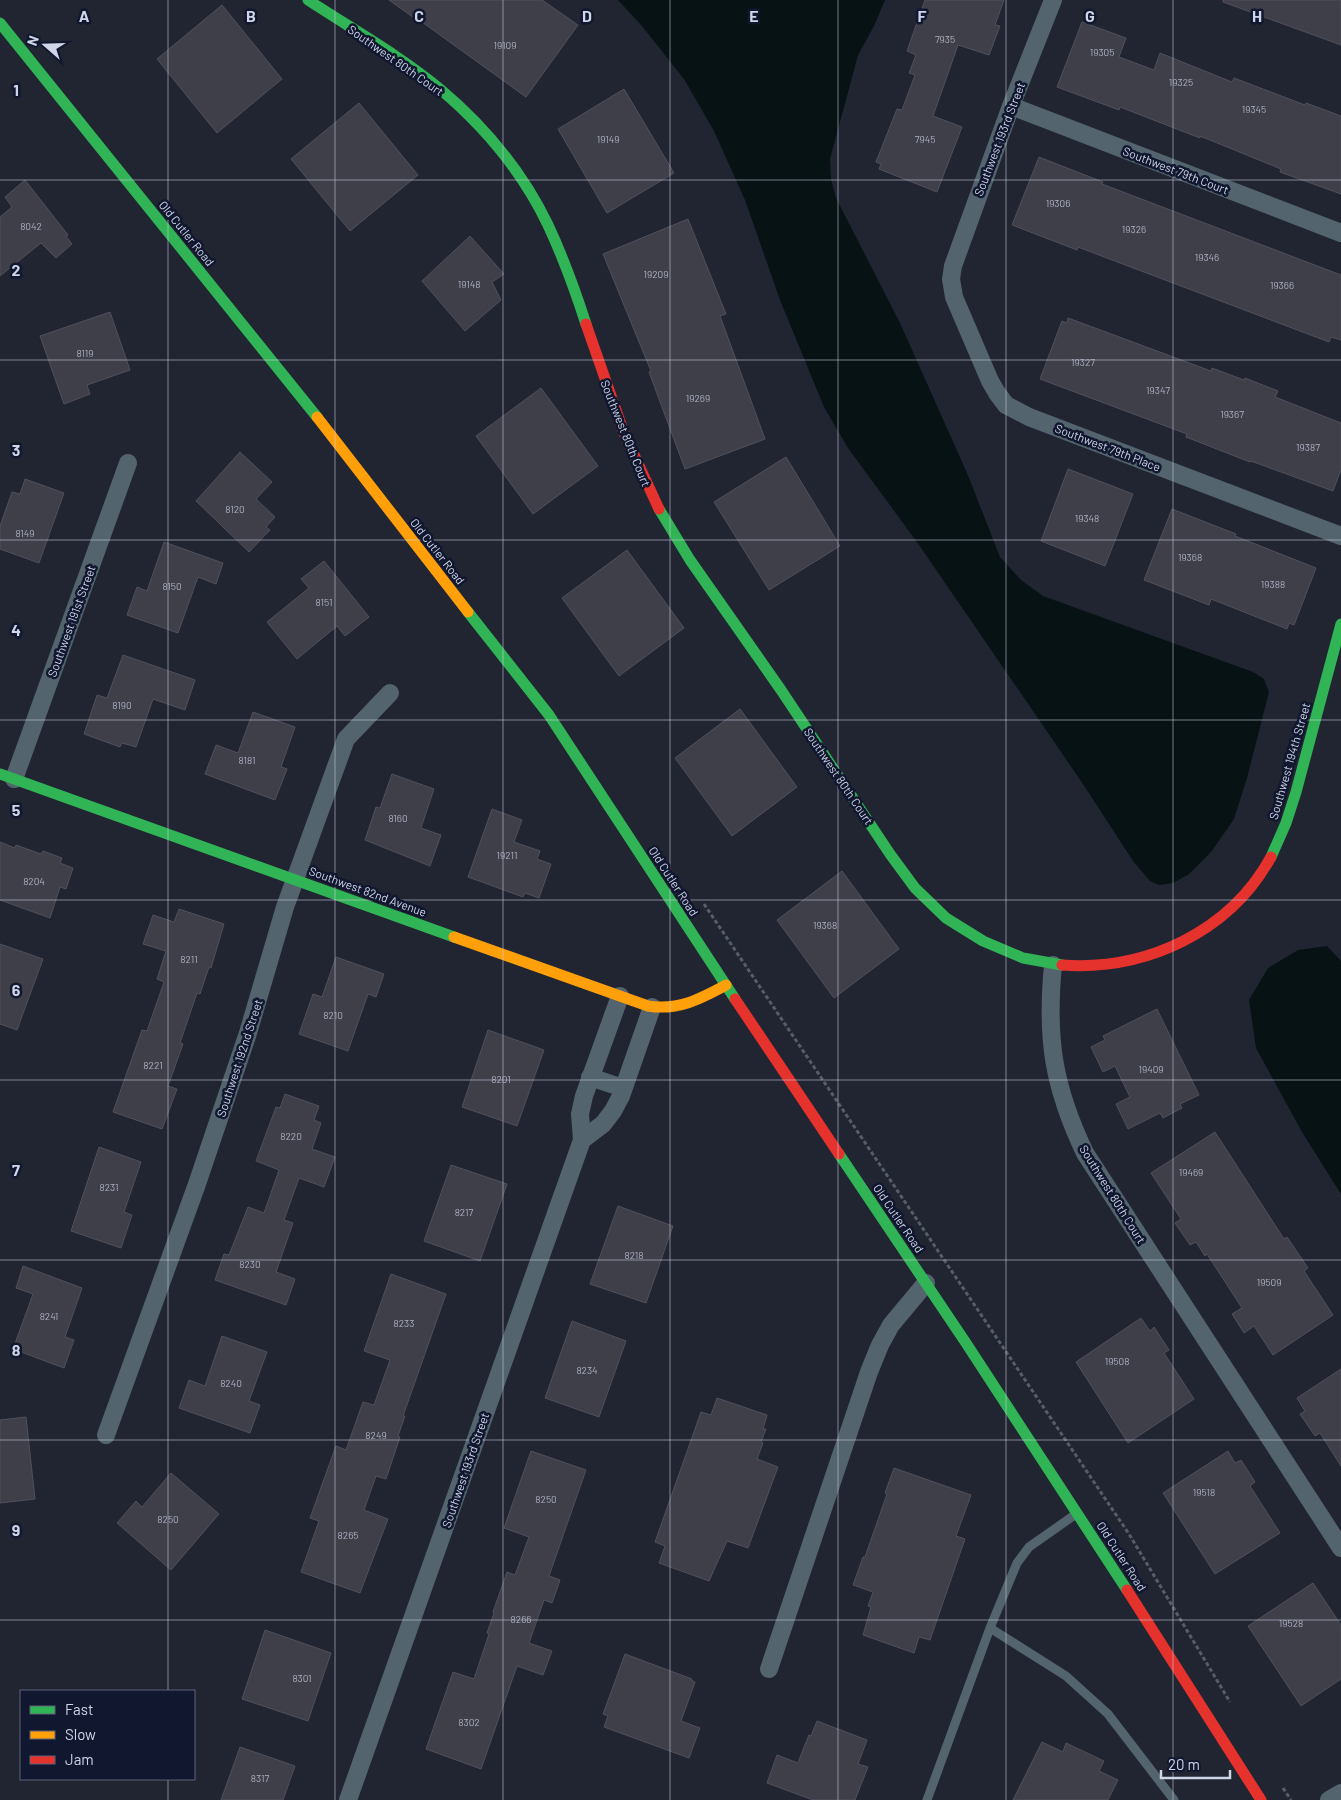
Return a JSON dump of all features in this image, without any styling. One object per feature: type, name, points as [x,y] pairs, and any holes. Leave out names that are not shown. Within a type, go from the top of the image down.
[{"type":"street","name":"Southwest 80th Court","points":[[308,0],[387,51],[437,87],[478,126],[521,179],[548,223],[562,253],[617,414],[642,474],[667,523],[698,574],[767,669],[905,876],[934,908],[959,927],[1015,955],[1053,964],[1050,1014],[1053,1061],[1064,1101],[1085,1153],[1341,1548]]},
{"type":"street","name":"Southwest 193rd Street","points":[[951,279],[956,256],[1011,106],[1053,0]]},
{"type":"street","name":"Old Cutler Road","points":[[0,23],[292,385],[550,715],[726,985],[1078,1513],[1261,1800]]},
{"type":"street","name":"Southwest 79th Court","points":[[1011,106],[1341,233]]},
{"type":"street","name":"Southwest 79th Place","points":[[951,279],[956,305],[983,366],[997,393],[1010,408],[1038,421],[1341,536]]},
{"type":"street","name":"Southwest 191st Street","points":[[7,777],[128,462]]},
{"type":"street","name":"Southwest 194th Street","points":[[1053,964],[1077,966],[1120,963],[1157,954],[1196,935],[1222,917],[1242,898],[1263,871],[1286,824],[1341,624]]},
{"type":"street","name":"Southwest 192nd Street","points":[[106,1435],[238,1063],[285,906],[346,739],[390,693]]},
{"type":"street","name":"Southwest 82nd Avenue","points":[[7,777],[652,1007],[679,1008],[689,1005],[726,985]]},
{"type":"street","name":"Southwest 193rd Street","points":[[348,1800],[582,1140],[580,1114],[590,1078],[620,996]]},
{"type":"street","points":[[582,1140],[604,1124],[613,1111],[652,1007]]},
{"type":"street","points":[[590,1078],[623,1088]]},
{"type":"street","points":[[769,1669],[880,1345],[898,1316],[926,1283]]},
{"type":"street","points":[[1329,1800],[1341,1792]]},
{"type":"lane","points":[[927,1800],[990,1628],[1017,1563],[1029,1547],[1078,1513]]},
{"type":"lane","points":[[990,1628],[1066,1676],[1108,1714],[1174,1800]]},
{"type":"shaded area","points":[[618,0],[885,0],[874,26],[858,55],[830,159],[831,179],[836,198],[900,323],[967,473],[1000,557],[1021,580],[1043,596],[1253,672],[1264,679],[1269,692],[1247,778],[1234,819],[1211,852],[1189,874],[1173,883],[1159,885],[1150,881],[1133,861],[1083,784],[917,542],[848,448],[824,407],[780,300],[745,200],[714,131],[684,79],[642,26]]},
{"type":"shaded area","points":[[1327,946],[1341,961],[1341,1194],[1302,1132],[1256,1048],[1249,1000],[1268,968],[1298,950]]},
{"type":"building","points":[[389,0],[542,0],[578,25],[526,97]]},
{"type":"building","points":[[925,0],[1004,0],[995,25],[1000,26],[989,55],[958,45],[933,116],[962,127],[937,192],[879,169],[881,164],[876,162],[897,109],[902,110],[915,75],[909,73],[916,55],[907,51]]},
{"type":"building","points":[[1223,0],[1341,0],[1341,45],[1223,2]]},
{"type":"building","points":[[222,5],[282,79],[217,133],[157,59]]},
{"type":"building","points":[[1082,22],[1126,38],[1119,57],[1154,70],[1160,53],[1232,82],[1234,78],[1305,105],[1306,103],[1341,116],[1341,194],[1280,172],[1281,169],[1200,136],[1200,138],[1120,107],[1119,110],[1057,87]]},
{"type":"building","points":[[624,89],[674,173],[607,213],[558,129]]},
{"type":"building","points":[[359,103],[418,175],[350,231],[291,159]]},
{"type":"building","points":[[1039,157],[1103,182],[1102,184],[1341,275],[1341,340],[1331,337],[1329,342],[1078,247],[1077,250],[1012,225]]},
{"type":"building","points":[[25,180],[68,235],[66,236],[72,244],[56,258],[41,243],[0,276],[0,217],[12,207],[5,197]]},
{"type":"building","points":[[688,219],[726,314],[720,316],[765,439],[685,469],[649,372],[651,371],[603,254]]},
{"type":"building","points":[[470,236],[504,274],[492,282],[501,300],[465,331],[422,281]]},
{"type":"building","points":[[110,312],[130,370],[87,385],[90,394],[64,404],[40,336]]},
{"type":"building","points":[[1068,318],[1211,371],[1212,368],[1244,380],[1245,378],[1278,391],[1275,397],[1341,423],[1341,470],[1333,491],[1250,462],[1186,437],[1187,434],[1040,379],[1062,321],[1067,323]]},
{"type":"building","points":[[541,388],[598,466],[533,514],[476,436]]},
{"type":"building","points":[[240,452],[272,482],[256,499],[275,517],[266,527],[270,530],[249,552],[196,501]]},
{"type":"building","points":[[786,457],[840,546],[769,590],[714,502]]},
{"type":"building","points":[[1068,469],[1133,494],[1105,566],[1041,541]]},
{"type":"building","points":[[25,479],[64,493],[39,563],[0,549],[0,526],[12,492],[20,494]]},
{"type":"building","points":[[1172,509],[1316,568],[1294,625],[1289,623],[1287,629],[1211,599],[1209,605],[1144,580]]},
{"type":"building","points":[[164,542],[223,563],[216,584],[198,577],[178,633],[127,615],[137,587],[147,591]]},
{"type":"building","points":[[627,550],[684,628],[619,676],[562,598]]},
{"type":"building","points":[[324,561],[369,617],[345,636],[337,626],[297,659],[267,622],[309,588],[301,579]]},
{"type":"building","points":[[123,655],[195,680],[185,710],[153,699],[136,747],[122,743],[120,747],[84,734],[97,695],[107,698]]},
{"type":"building","points":[[740,709],[797,787],[732,836],[675,758]]},
{"type":"building","points":[[253,712],[295,727],[281,767],[287,769],[275,800],[205,774],[216,745],[238,753]]},
{"type":"building","points":[[392,774],[434,789],[421,828],[441,835],[430,866],[365,840],[376,807],[380,808]]},
{"type":"building","points":[[492,809],[522,820],[514,842],[540,851],[537,859],[551,864],[539,898],[525,893],[523,897],[468,877]]},
{"type":"building","points":[[0,842],[15,848],[16,845],[41,854],[43,851],[62,858],[60,863],[73,868],[66,889],[60,887],[50,918],[0,900]]},
{"type":"building","points":[[842,871],[899,949],[834,998],[777,920]]},
{"type":"building","points":[[179,909],[224,924],[211,968],[209,967],[200,994],[197,993],[180,1043],[183,1044],[168,1086],[177,1089],[162,1129],[113,1112],[142,1030],[147,1031],[164,982],[157,979],[166,951],[143,944],[153,915],[174,922]]},
{"type":"building","points":[[0,944],[43,959],[17,1030],[0,1024]]},
{"type":"building","points":[[336,957],[384,974],[376,997],[368,994],[348,1051],[299,1034],[313,994],[322,997]]},
{"type":"building","points":[[1157,1009],[1199,1095],[1180,1104],[1182,1108],[1163,1118],[1160,1113],[1128,1129],[1116,1104],[1130,1097],[1115,1066],[1103,1072],[1091,1047],[1105,1040],[1103,1036]]},
{"type":"building","points":[[488,1030],[544,1050],[517,1126],[462,1107]]},
{"type":"building","points":[[285,1094],[319,1106],[314,1120],[321,1123],[312,1149],[335,1157],[324,1187],[299,1178],[284,1220],[293,1223],[276,1272],[295,1279],[286,1305],[215,1280],[224,1254],[229,1255],[248,1207],[264,1213],[279,1170],[256,1161],[276,1107],[280,1108]]},
{"type":"building","points":[[1215,1132],[1284,1239],[1287,1237],[1308,1268],[1304,1271],[1333,1315],[1273,1355],[1254,1326],[1244,1333],[1232,1314],[1242,1308],[1207,1254],[1205,1256],[1196,1242],[1190,1245],[1175,1223],[1181,1219],[1151,1173]]},
{"type":"building","points":[[99,1147],[141,1162],[124,1212],[132,1215],[121,1248],[71,1231]]},
{"type":"building","points":[[451,1165],[507,1184],[480,1261],[424,1241]]},
{"type":"building","points":[[618,1206],[673,1226],[646,1303],[590,1284]]},
{"type":"building","points":[[23,1266],[82,1288],[65,1337],[74,1340],[64,1368],[13,1349],[33,1294],[16,1288]]},
{"type":"building","points":[[391,1274],[446,1294],[403,1416],[405,1416],[398,1436],[400,1437],[386,1479],[376,1476],[364,1510],[388,1519],[360,1593],[301,1572],[319,1521],[310,1518],[336,1446],[346,1450],[363,1402],[374,1405],[390,1360],[364,1351]]},
{"type":"building","points":[[1141,1318],[1150,1331],[1154,1327],[1169,1350],[1164,1353],[1194,1399],[1128,1443],[1076,1362]]},
{"type":"building","points":[[572,1321],[626,1341],[599,1417],[545,1398]]},
{"type":"building","points":[[222,1336],[267,1352],[249,1401],[260,1405],[250,1433],[179,1408],[189,1380],[205,1386]]},
{"type":"building","points":[[1341,1369],[1341,1466],[1320,1433],[1315,1436],[1300,1414],[1305,1411],[1297,1398]]},
{"type":"building","points":[[717,1398],[767,1415],[763,1429],[766,1429],[761,1442],[763,1443],[757,1459],[778,1467],[748,1548],[727,1541],[709,1581],[659,1563],[665,1546],[655,1542],[701,1412],[711,1415]]},
{"type":"building","points":[[26,1417],[35,1499],[0,1503],[0,1420]]},
{"type":"building","points":[[531,1451],[586,1470],[549,1576],[560,1580],[552,1603],[544,1600],[529,1643],[552,1651],[543,1675],[517,1666],[481,1769],[426,1749],[453,1672],[474,1679],[489,1634],[487,1633],[493,1612],[507,1572],[515,1575],[529,1537],[504,1528]]},
{"type":"building","points":[[1228,1451],[1235,1463],[1241,1460],[1255,1482],[1250,1486],[1280,1533],[1215,1574],[1163,1493]]},
{"type":"building","points":[[894,1468],[971,1495],[956,1536],[965,1539],[930,1640],[919,1637],[914,1653],[863,1635],[871,1607],[868,1606],[873,1592],[853,1585],[863,1557],[865,1557]]},
{"type":"building","points":[[171,1473],[219,1514],[171,1570],[117,1523],[136,1501],[142,1507]]},
{"type":"building","points":[[1313,1583],[1341,1625],[1341,1679],[1301,1706],[1248,1626]]},
{"type":"building","points":[[265,1630],[331,1653],[308,1721],[242,1699]]},
{"type":"building","points":[[625,1654],[692,1679],[695,1682],[681,1721],[700,1728],[689,1758],[604,1727],[608,1716],[603,1714]]},
{"type":"building","points":[[817,1721],[867,1740],[858,1764],[868,1767],[855,1800],[813,1800],[767,1783],[777,1755],[798,1763],[809,1735],[811,1736]]},
{"type":"building","points":[[1042,1742],[1063,1752],[1066,1743],[1104,1761],[1099,1771],[1118,1780],[1108,1800],[1013,1800]]},
{"type":"building","points":[[240,1747],[295,1766],[283,1800],[221,1800]]},
{"type":"traffic: fast","points":[[308,0],[392,54],[440,89],[472,119],[501,151],[527,187],[548,225],[564,261],[586,324]]},
{"type":"traffic: fast","points":[[0,23],[317,417]]},
{"type":"traffic: fast","points":[[659,509],[690,560],[781,690],[890,854],[915,888],[946,918],[983,941],[1023,958],[1062,965]]},
{"type":"traffic: fast","points":[[468,612],[549,715],[735,999]]},
{"type":"traffic: fast","points":[[1271,857],[1286,823],[1296,792],[1341,624]]},
{"type":"traffic: fast","points":[[0,774],[454,937]]},
{"type":"traffic: fast","points":[[839,1154],[966,1343],[1127,1590]]},
{"type":"traffic: slow","points":[[317,417],[468,612]]},
{"type":"traffic: slow","points":[[454,937],[648,1006],[669,1007],[688,1003],[726,985]]},
{"type":"traffic: jam","points":[[586,324],[624,433],[659,509]]},
{"type":"traffic: jam","points":[[1062,965],[1093,965],[1124,961],[1154,953],[1183,941],[1209,926],[1233,906],[1254,883],[1271,857]]},
{"type":"traffic: jam","points":[[735,999],[839,1154]]},
{"type":"traffic: jam","points":[[1127,1590],[1261,1800]]}]
